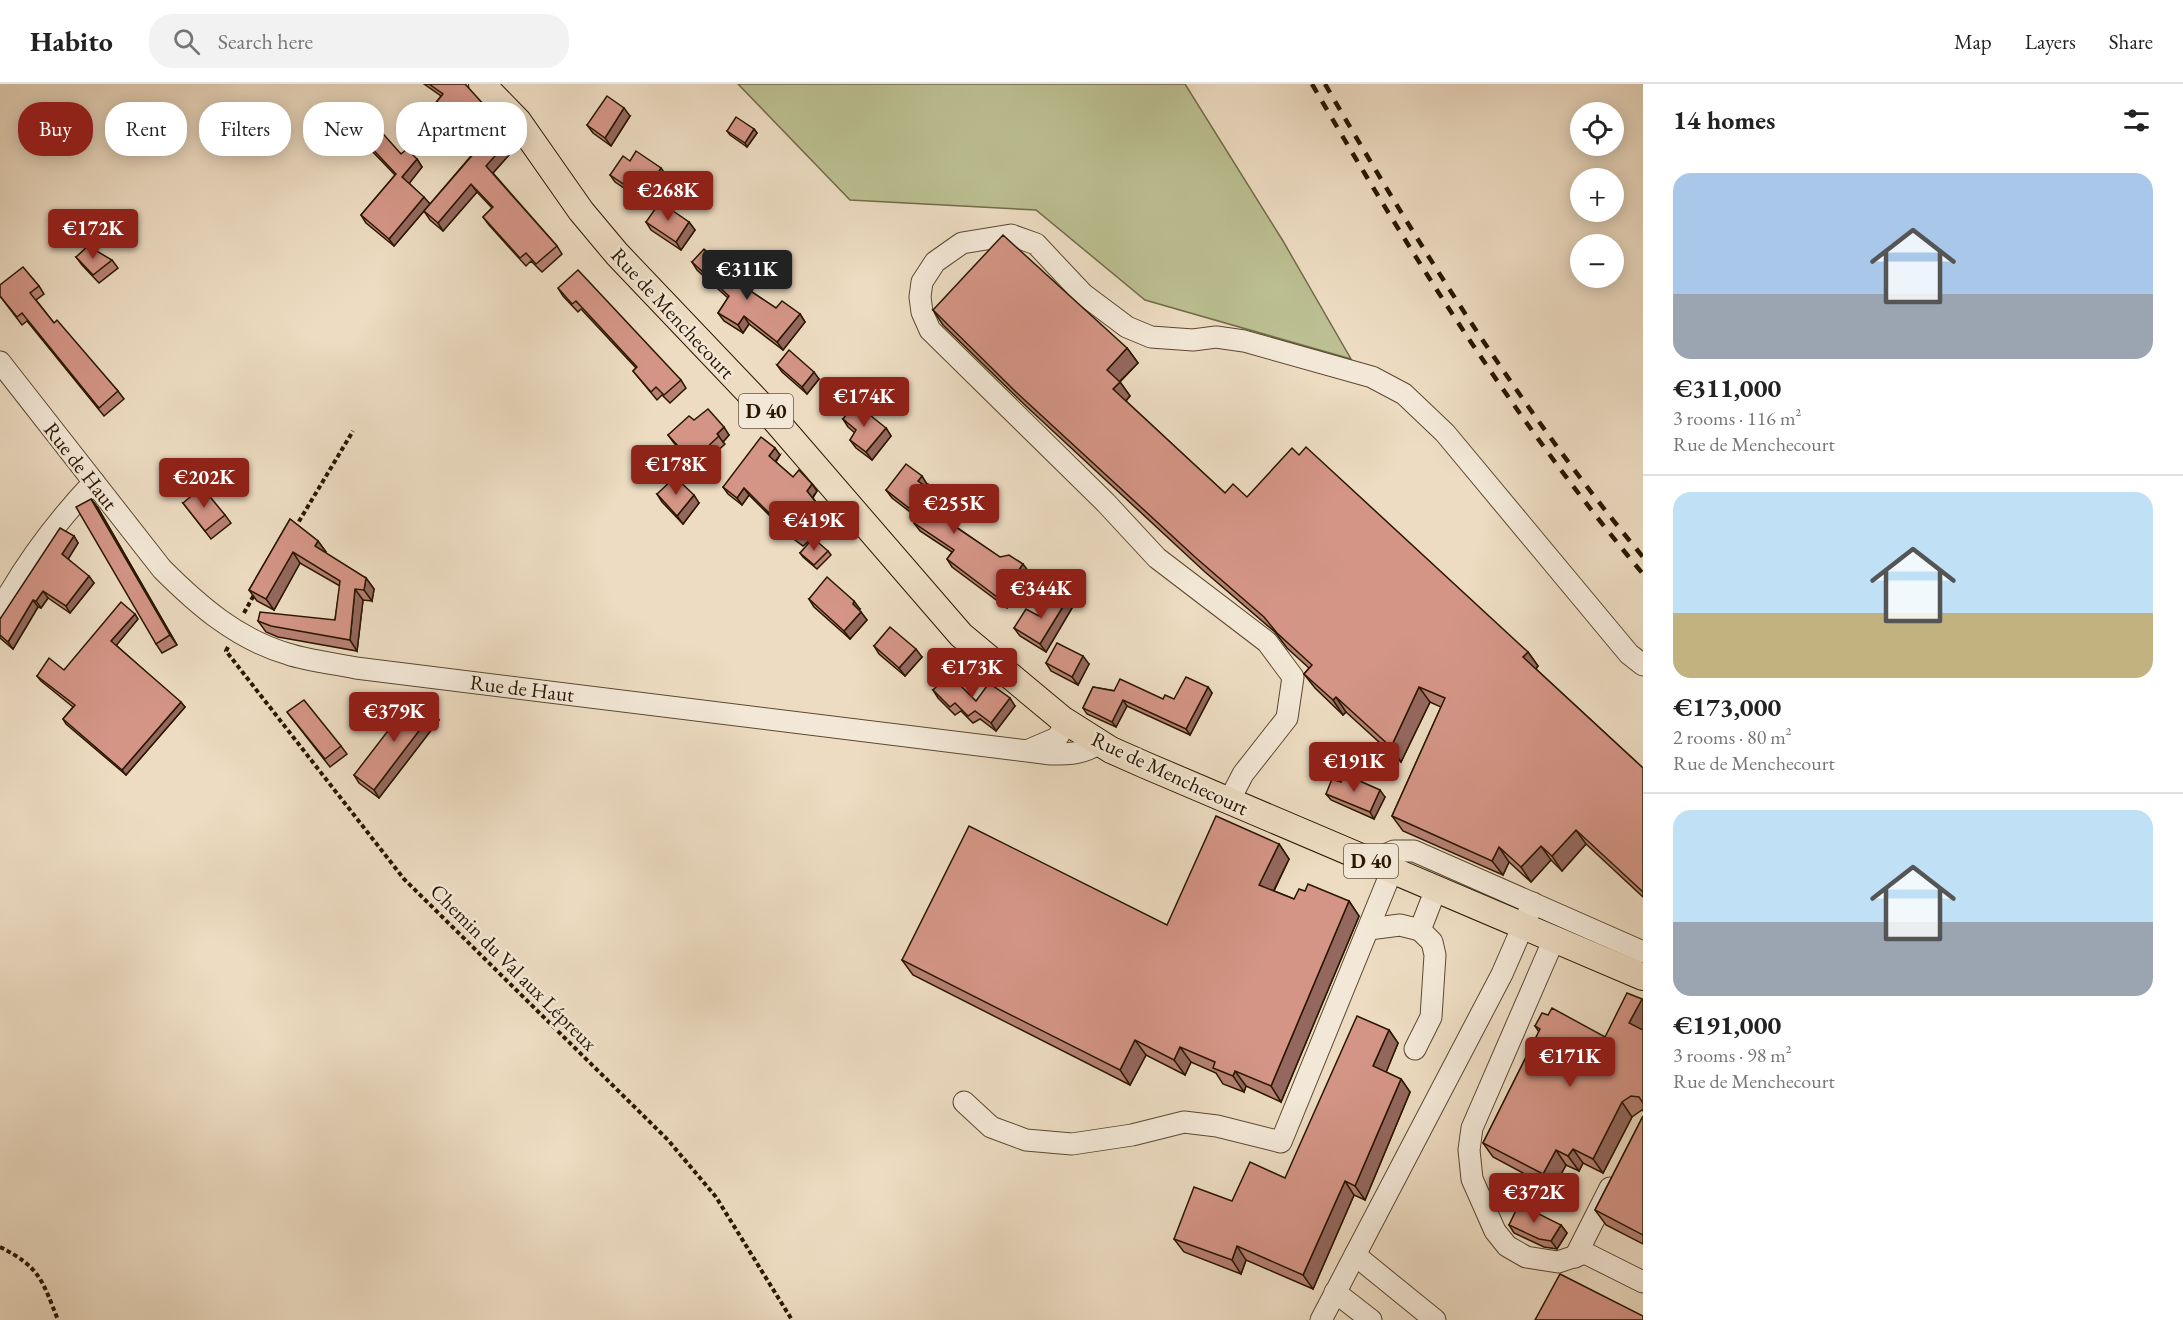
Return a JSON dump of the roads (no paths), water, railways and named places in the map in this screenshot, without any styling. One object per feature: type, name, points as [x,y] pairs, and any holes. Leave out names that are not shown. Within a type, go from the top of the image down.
[{"type":"main road","name":"Rue de Menchecourt","points":[[482,84],[518,121],[581,211],[617,254],[808,456],[936,609],[985,657],[1066,722],[1099,743],[1436,889],[1527,914],[1554,939],[1643,977]]},
{"type":"street","points":[[1229,801],[1243,774],[1287,718],[1293,677],[1267,642],[1157,558],[1106,503],[930,330],[922,312],[922,282],[935,262],[962,243],[1011,236],[1036,244],[1083,294],[1127,327],[1151,337],[1193,340],[1216,337],[1244,341],[1372,377],[1404,394],[1445,433],[1629,654],[1643,664]]},
{"type":"street","name":"Rue de Haut","points":[[0,362],[162,570],[191,598],[236,632],[288,655],[356,668],[1028,750],[1073,754],[1087,751],[1099,743]]},
{"type":"street","points":[[0,610],[21,571],[61,517],[94,482]]},
{"type":"street","name":"Rue de Haut","points":[[1028,750],[1057,738],[1066,722]]},
{"type":"street","points":[[964,1102],[991,1127],[1026,1140],[1072,1144],[1132,1135],[1184,1122],[1217,1126],[1281,1142],[1369,929],[1382,866],[1394,851],[1414,851],[1527,914],[1643,952]]},
{"type":"street","points":[[1420,930],[1436,889]]},
{"type":"street","points":[[1320,1320],[1502,974],[1527,914]]},
{"type":"street","points":[[1369,929],[1400,926],[1420,930],[1432,942],[1435,955],[1431,1017],[1415,1049]]},
{"type":"street","points":[[1554,939],[1472,1128],[1469,1150],[1472,1179],[1495,1231],[1507,1246],[1526,1257],[1558,1262],[1585,1253],[1643,1282]]},
{"type":"street","points":[[1575,1257],[1617,1174]]},
{"type":"street","points":[[1355,1255],[1435,1320]]},
{"type":"street","points":[[1335,1292],[1371,1320]]},
{"type":"railway","points":[[1312,84],[1349,148],[1467,336],[1552,457],[1643,574]]},
{"type":"railway","points":[[1325,84],[1435,267],[1474,327],[1555,444],[1643,557]]}]
